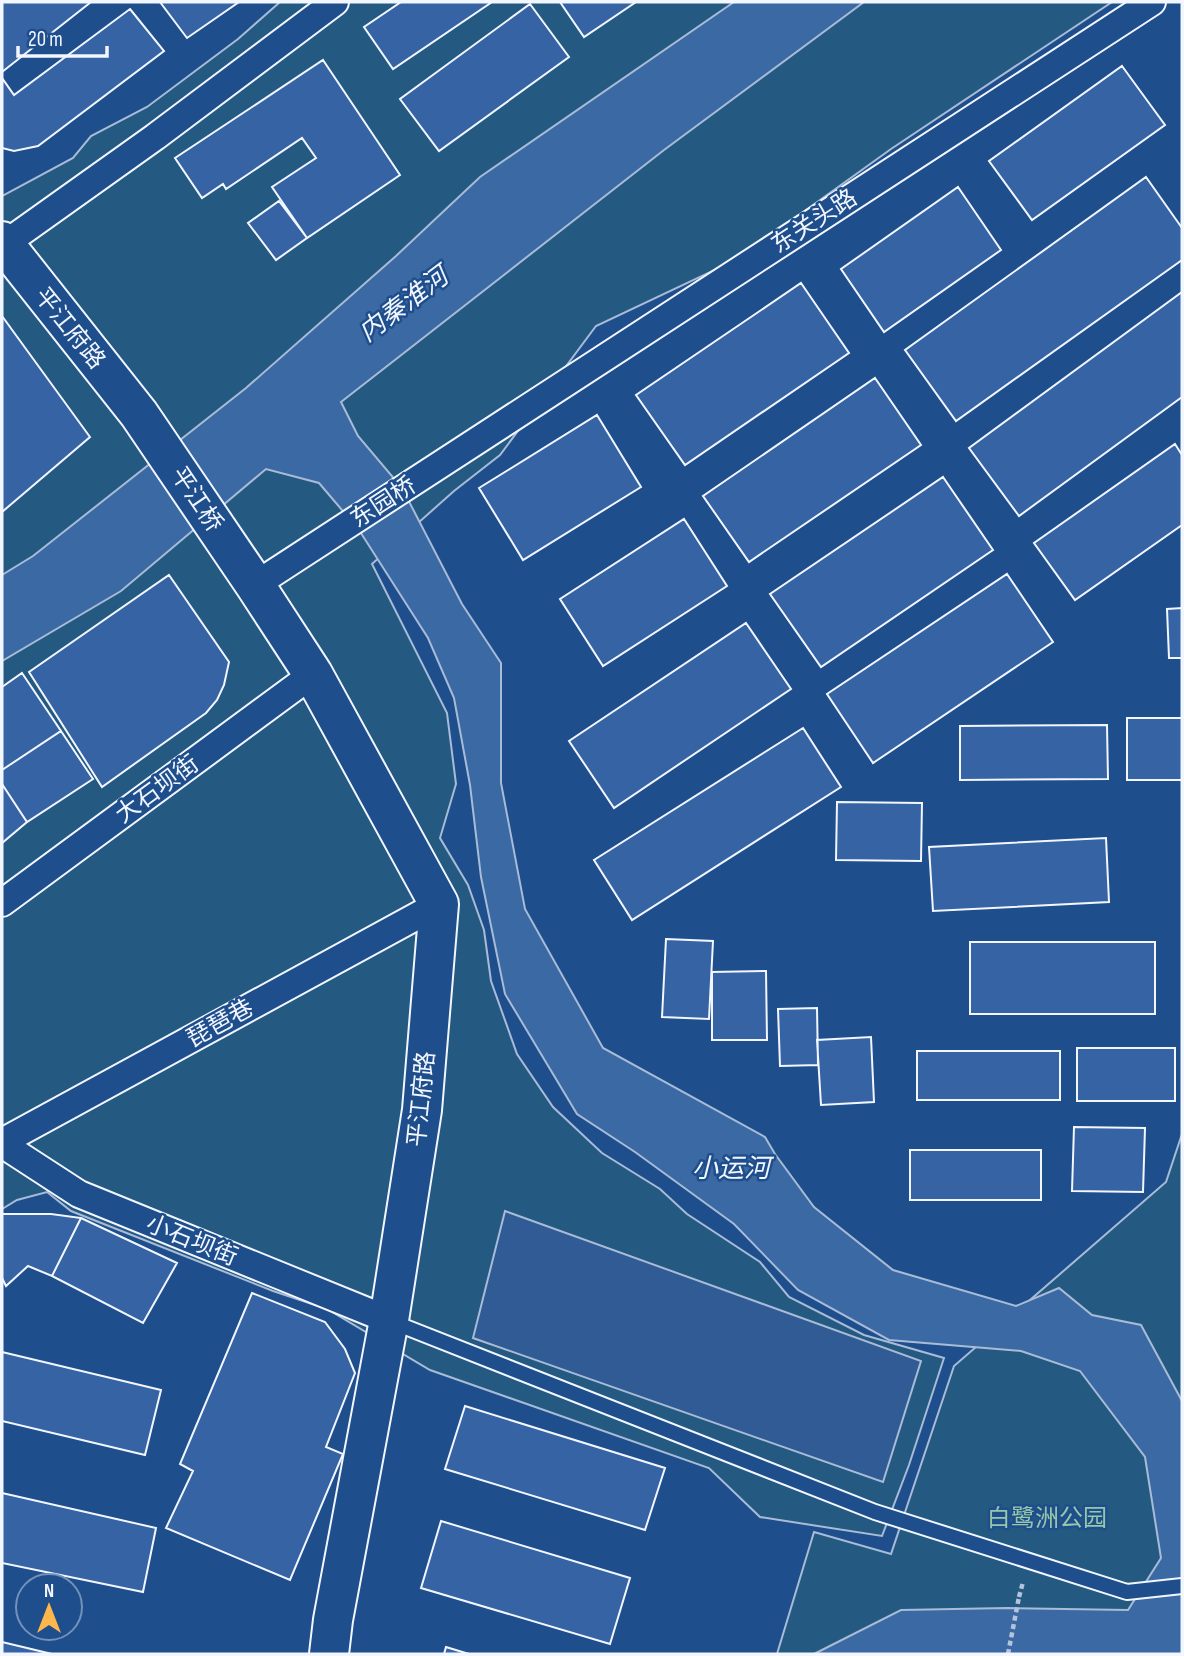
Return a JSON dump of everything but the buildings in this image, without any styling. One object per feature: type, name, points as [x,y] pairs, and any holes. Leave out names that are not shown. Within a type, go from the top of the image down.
[{"type":"street","points":[[2,244],[155,136],[335,2]]},
{"type":"street","name":"东关头路","points":[[476,441],[1152,2]]},
{"type":"street","name":"平江府路","points":[[2,244],[139,414]]},
{"type":"street","name":"平江桥","points":[[139,414],[256,585]]},
{"type":"street","name":"东园桥","points":[[256,585],[476,441]]},
{"type":"street","points":[[256,585],[313,674],[439,904]]},
{"type":"street","name":"大石坝街","points":[[2,903],[313,674]]},
{"type":"street","name":"平江府路","points":[[329,1654],[389,1320],[422,1110],[439,904]]},
{"type":"street","name":"琵琶巷","points":[[2,1143],[439,904]]},
{"type":"street","name":"小石坝街","points":[[2,1143],[79,1194],[389,1320]]},
{"type":"lane","points":[[389,1320],[874,1512],[1126,1592],[1182,1586]]},
{"type":"path","points":[[1008,1654],[1019,1597]]},
{"type":"green space","points":[[280,2],[1112,2],[891,149],[738,259],[596,326],[500,455],[454,491],[372,564],[447,713],[456,784],[440,838],[468,885],[484,930],[491,981],[517,1054],[553,1107],[602,1153],[660,1189],[687,1214],[760,1262],[789,1297],[864,1335],[944,1358],[909,1465],[882,1536],[760,1517],[709,1468],[430,1370],[327,1309],[273,1291],[71,1211],[47,1192],[17,1200],[2,1209],[2,196],[73,158],[91,136],[147,107],[238,39]]},
{"type":"green space","name":"白鹭洲公园","points":[[1182,1134],[1182,1654],[777,1654],[814,1532],[891,1554],[954,1366],[1166,1182]]},
{"type":"shaded area","points":[[505,1211],[921,1361],[883,1482],[473,1338]]},
{"type":"water","points":[[734,2],[864,2],[664,150],[341,402],[358,436],[402,488],[462,604],[501,663],[501,783],[525,909],[603,1048],[765,1137],[814,1207],[893,1270],[1016,1306],[1059,1288],[1092,1315],[1141,1325],[1182,1401],[1182,1654],[814,1654],[901,1610],[1128,1610],[1161,1558],[1145,1457],[1080,1371],[1021,1351],[889,1340],[798,1290],[734,1224],[635,1152],[577,1114],[505,994],[481,877],[470,785],[454,698],[428,638],[359,530],[319,483],[266,469],[121,591],[2,661],[2,575],[33,556],[246,388],[396,256],[480,177]]},
{"type":"water label","name":"内秦淮河","points":[[403,304]]},
{"type":"water label","name":"小运河","points":[[731,1168]]}]
